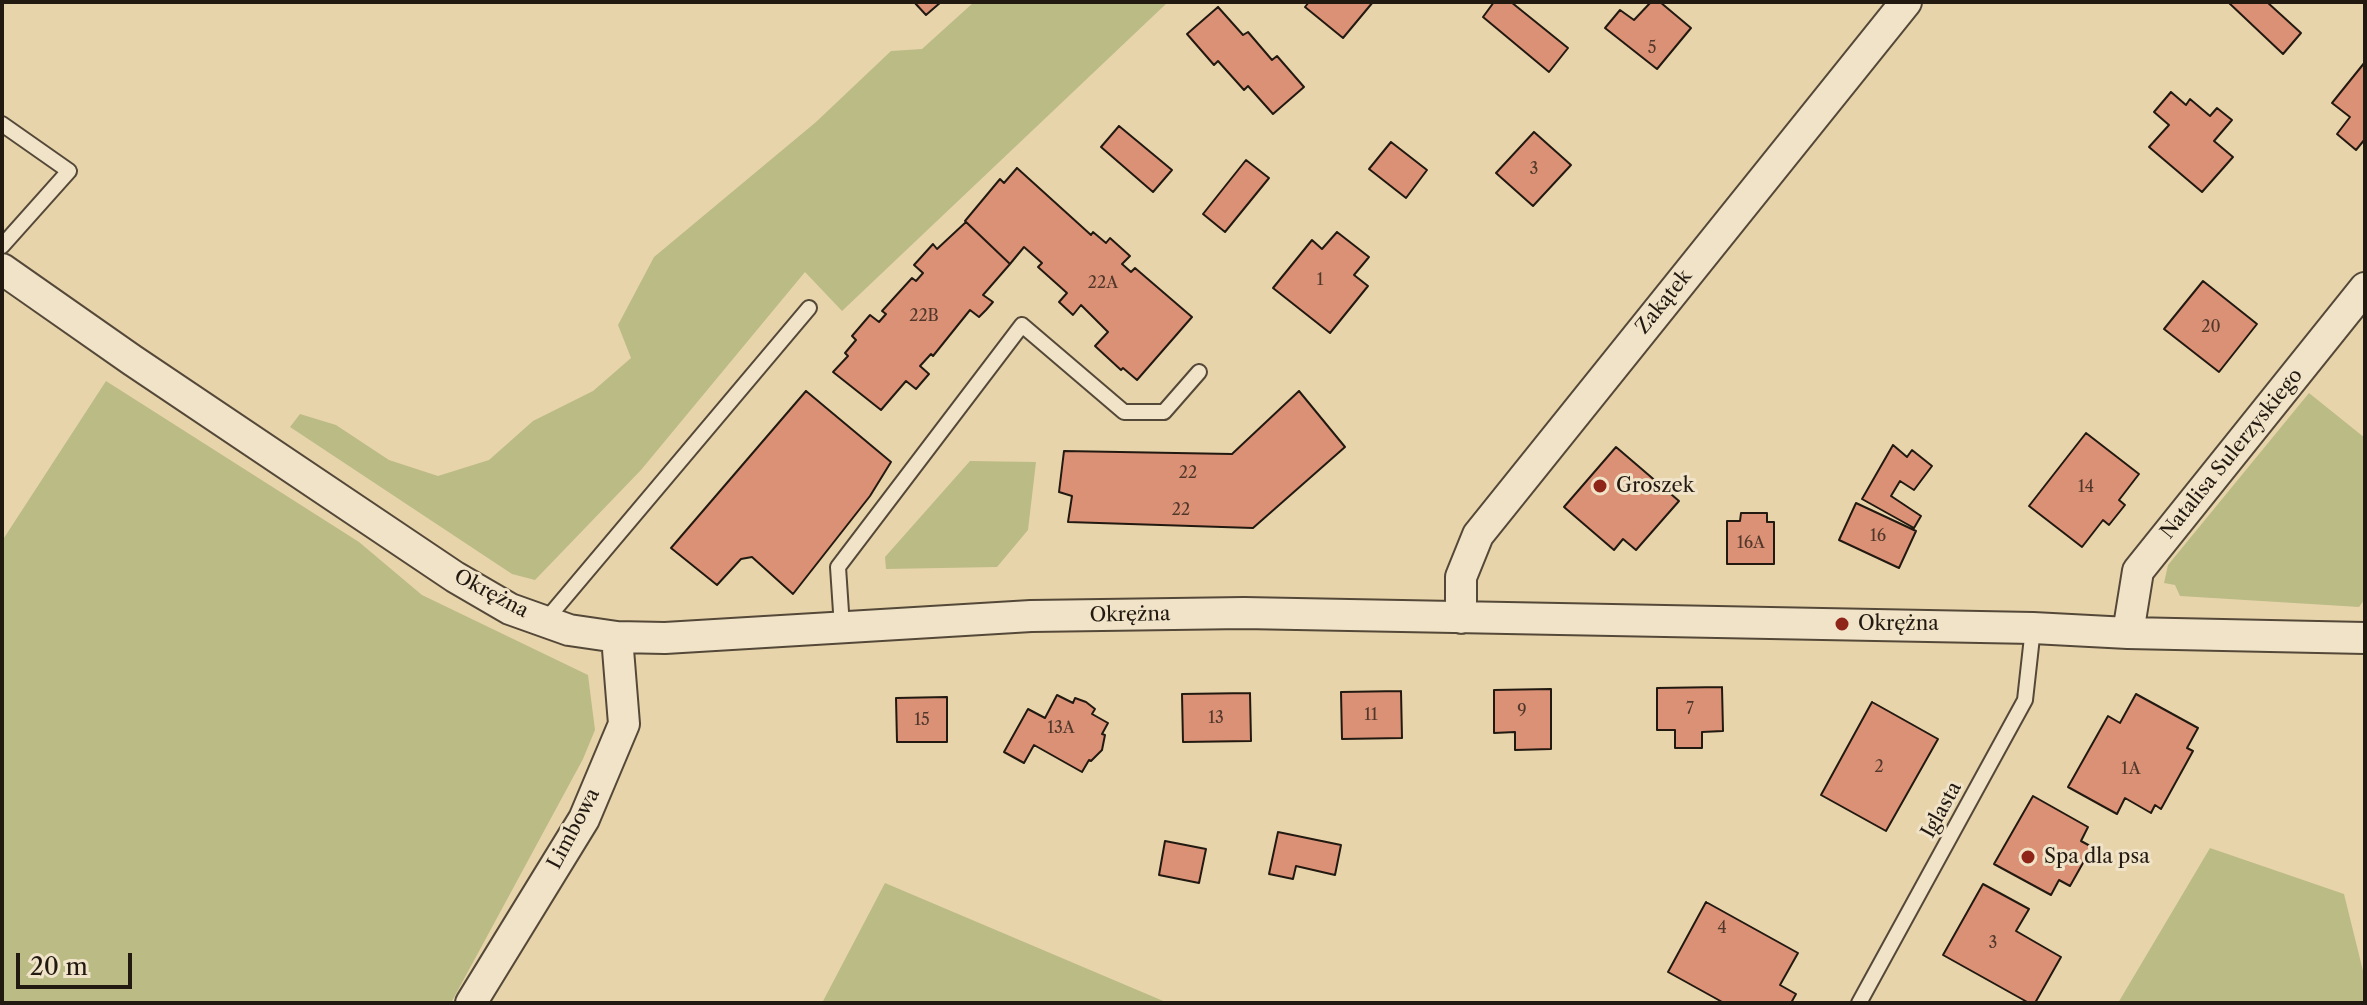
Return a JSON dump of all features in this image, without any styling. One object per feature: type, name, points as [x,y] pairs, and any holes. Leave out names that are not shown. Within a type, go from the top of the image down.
[{"type":"street","name":"Zakątek","points":[[1461,618],[1461,577],[1478,535],[1906,2]]},
{"type":"street","name":"Okrężna","points":[[2,269],[455,577],[510,609],[569,630],[617,637],[665,638],[1031,616],[1244,613],[2033,628],[2365,638]]},
{"type":"street","name":"Natalisa Sulerzyskiego","points":[[2128,633],[2138,571],[2365,288]]},
{"type":"street","name":"Limbowa","points":[[471,1003],[584,819],[624,724],[617,637]]},
{"type":"lane","points":[[2,124],[69,171],[2,246]]},
{"type":"lane","points":[[545,621],[809,308]]},
{"type":"lane","points":[[842,627],[838,567],[1022,325],[1124,412],[1164,412],[1199,372]]},
{"type":"lane","name":"Iglasta","points":[[1859,1003],[2025,700],[2033,628]]},
{"type":"green space","points":[[974,2],[1168,2],[842,311],[805,272],[641,470],[535,580],[512,574],[290,427],[300,414],[336,425],[389,460],[438,476],[489,460],[533,421],[593,391],[631,358],[618,325],[654,257],[816,122],[891,51],[922,49]]},
{"type":"green space","points":[[106,381],[359,542],[422,595],[588,675],[595,730],[583,759],[451,1003],[2,1003],[2,541]]},
{"type":"green space","points":[[2309,393],[2365,438],[2365,599],[2359,607],[2180,596],[2175,585],[2164,583],[2168,565]]},
{"type":"green space","points":[[970,461],[1036,462],[1028,530],[997,567],[886,569],[885,557]]},
{"type":"green space","points":[[2210,848],[2344,894],[2365,979],[2365,1003],[2118,1003]]},
{"type":"green space","points":[[885,883],[1168,1003],[822,1003]]},
{"type":"building","points":[[914,2],[941,2],[926,15]]},
{"type":"building","points":[[1309,2],[1373,2],[1343,38],[1305,7]]},
{"type":"building","points":[[1494,2],[1511,2],[1568,48],[1549,72],[1483,17]]},
{"type":"building","points":[[1651,2],[1660,2],[1691,28],[1657,69],[1605,28],[1620,10],[1634,20]]},
{"type":"building","points":[[2228,2],[2267,2],[2301,33],[2283,54]]},
{"type":"building","points":[[1218,7],[1243,35],[1248,32],[1272,60],[1277,56],[1304,87],[1273,114],[1248,86],[1244,90],[1218,61],[1214,65],[1187,34]]},
{"type":"building","points":[[2365,62],[2365,139],[2356,150],[2337,134],[2350,117],[2332,103]]},
{"type":"building","points":[[2171,92],[2186,105],[2190,99],[2210,116],[2217,108],[2232,120],[2214,141],[2233,157],[2202,192],[2149,147],[2169,125],[2154,112]]},
{"type":"building","points":[[1119,126],[1172,170],[1153,192],[1101,147]]},
{"type":"building","points":[[1534,132],[1571,165],[1533,206],[1496,173]]},
{"type":"building","points":[[1391,142],[1427,170],[1406,198],[1369,169]]},
{"type":"building","points":[[1246,160],[1269,178],[1225,232],[1203,214]]},
{"type":"building","points":[[1017,168],[1091,235],[1093,232],[1106,243],[1110,238],[1130,256],[1122,264],[1131,272],[1135,268],[1192,317],[1137,380],[1095,346],[1108,332],[1081,305],[1073,315],[1059,302],[1067,293],[1038,267],[1042,263],[1024,247],[1010,264],[965,221],[1000,179],[1004,183]]},
{"type":"building","points":[[966,222],[1010,264],[983,295],[993,302],[979,317],[970,310],[933,356],[931,354],[920,366],[929,374],[916,389],[906,381],[881,410],[833,372],[848,356],[845,353],[856,340],[852,336],[870,315],[879,322],[886,314],[882,311],[912,278],[916,281],[923,273],[914,265],[933,244],[937,249]]},
{"type":"building","points":[[1337,232],[1369,257],[1354,275],[1368,286],[1330,333],[1273,288],[1312,240],[1322,249]]},
{"type":"building","points":[[2203,281],[2257,324],[2219,372],[2164,329]]},
{"type":"building","points":[[806,391],[891,462],[870,496],[793,594],[752,557],[741,559],[717,585],[671,548]]},
{"type":"building","points":[[1299,391],[1345,447],[1253,528],[1068,522],[1072,496],[1059,492],[1064,451],[1232,454]]},
{"type":"building","points":[[2086,433],[2139,474],[2119,500],[2125,505],[2109,525],[2103,520],[2082,547],[2029,506]]},
{"type":"building","points":[[1893,445],[1907,457],[1912,450],[1932,466],[1914,490],[1900,481],[1891,496],[1921,516],[1914,528],[1862,499]]},
{"type":"building","points":[[1616,447],[1679,501],[1636,550],[1623,539],[1614,550],[1564,507]]},
{"type":"building","points":[[1856,503],[1916,531],[1899,568],[1839,540]]},
{"type":"building","points":[[1741,513],[1767,513],[1767,522],[1774,522],[1774,564],[1727,564],[1727,521],[1740,521]]},
{"type":"building","points":[[1722,687],[1723,731],[1702,732],[1702,748],[1675,748],[1675,730],[1657,730],[1657,688]]},
{"type":"building","points":[[1551,689],[1551,749],[1515,750],[1515,732],[1494,733],[1494,690]]},
{"type":"building","points":[[1401,691],[1402,738],[1342,739],[1341,692]]},
{"type":"building","points":[[1250,693],[1251,741],[1183,742],[1182,694]]},
{"type":"building","points":[[2136,694],[2198,728],[2187,748],[2193,751],[2161,809],[2155,805],[2151,813],[2125,798],[2117,814],[2068,787],[2108,716],[2120,723]]},
{"type":"building","points":[[1057,695],[1073,703],[1075,698],[1086,702],[1095,709],[1092,714],[1108,723],[1102,734],[1105,735],[1102,750],[1089,760],[1082,772],[1034,745],[1024,763],[1004,752],[1028,709],[1045,718]]},
{"type":"building","points":[[947,697],[947,742],[897,742],[896,698]]},
{"type":"building","points":[[1872,702],[1938,739],[1886,831],[1821,795]]},
{"type":"building","points":[[2033,796],[2088,827],[2081,841],[2092,847],[2070,886],[2059,880],[2051,895],[1994,864]]},
{"type":"building","points":[[1278,832],[1341,845],[1335,875],[1296,866],[1293,879],[1269,874]]},
{"type":"building","points":[[1165,841],[1206,849],[1199,883],[1159,875]]},
{"type":"building","points":[[1983,884],[2029,909],[2016,931],[2061,957],[2035,1003],[2029,1003],[1943,955]]},
{"type":"building","points":[[1706,902],[1798,953],[1780,985],[1796,994],[1791,1003],[1724,1003],[1668,972]]},
{"type":"place","name":"Groszek","points":[[1600,486]]},
{"type":"place","name":"Okrężna","points":[[1842,624]]},
{"type":"place","name":"Spa dla psa","points":[[2028,857]]}]
